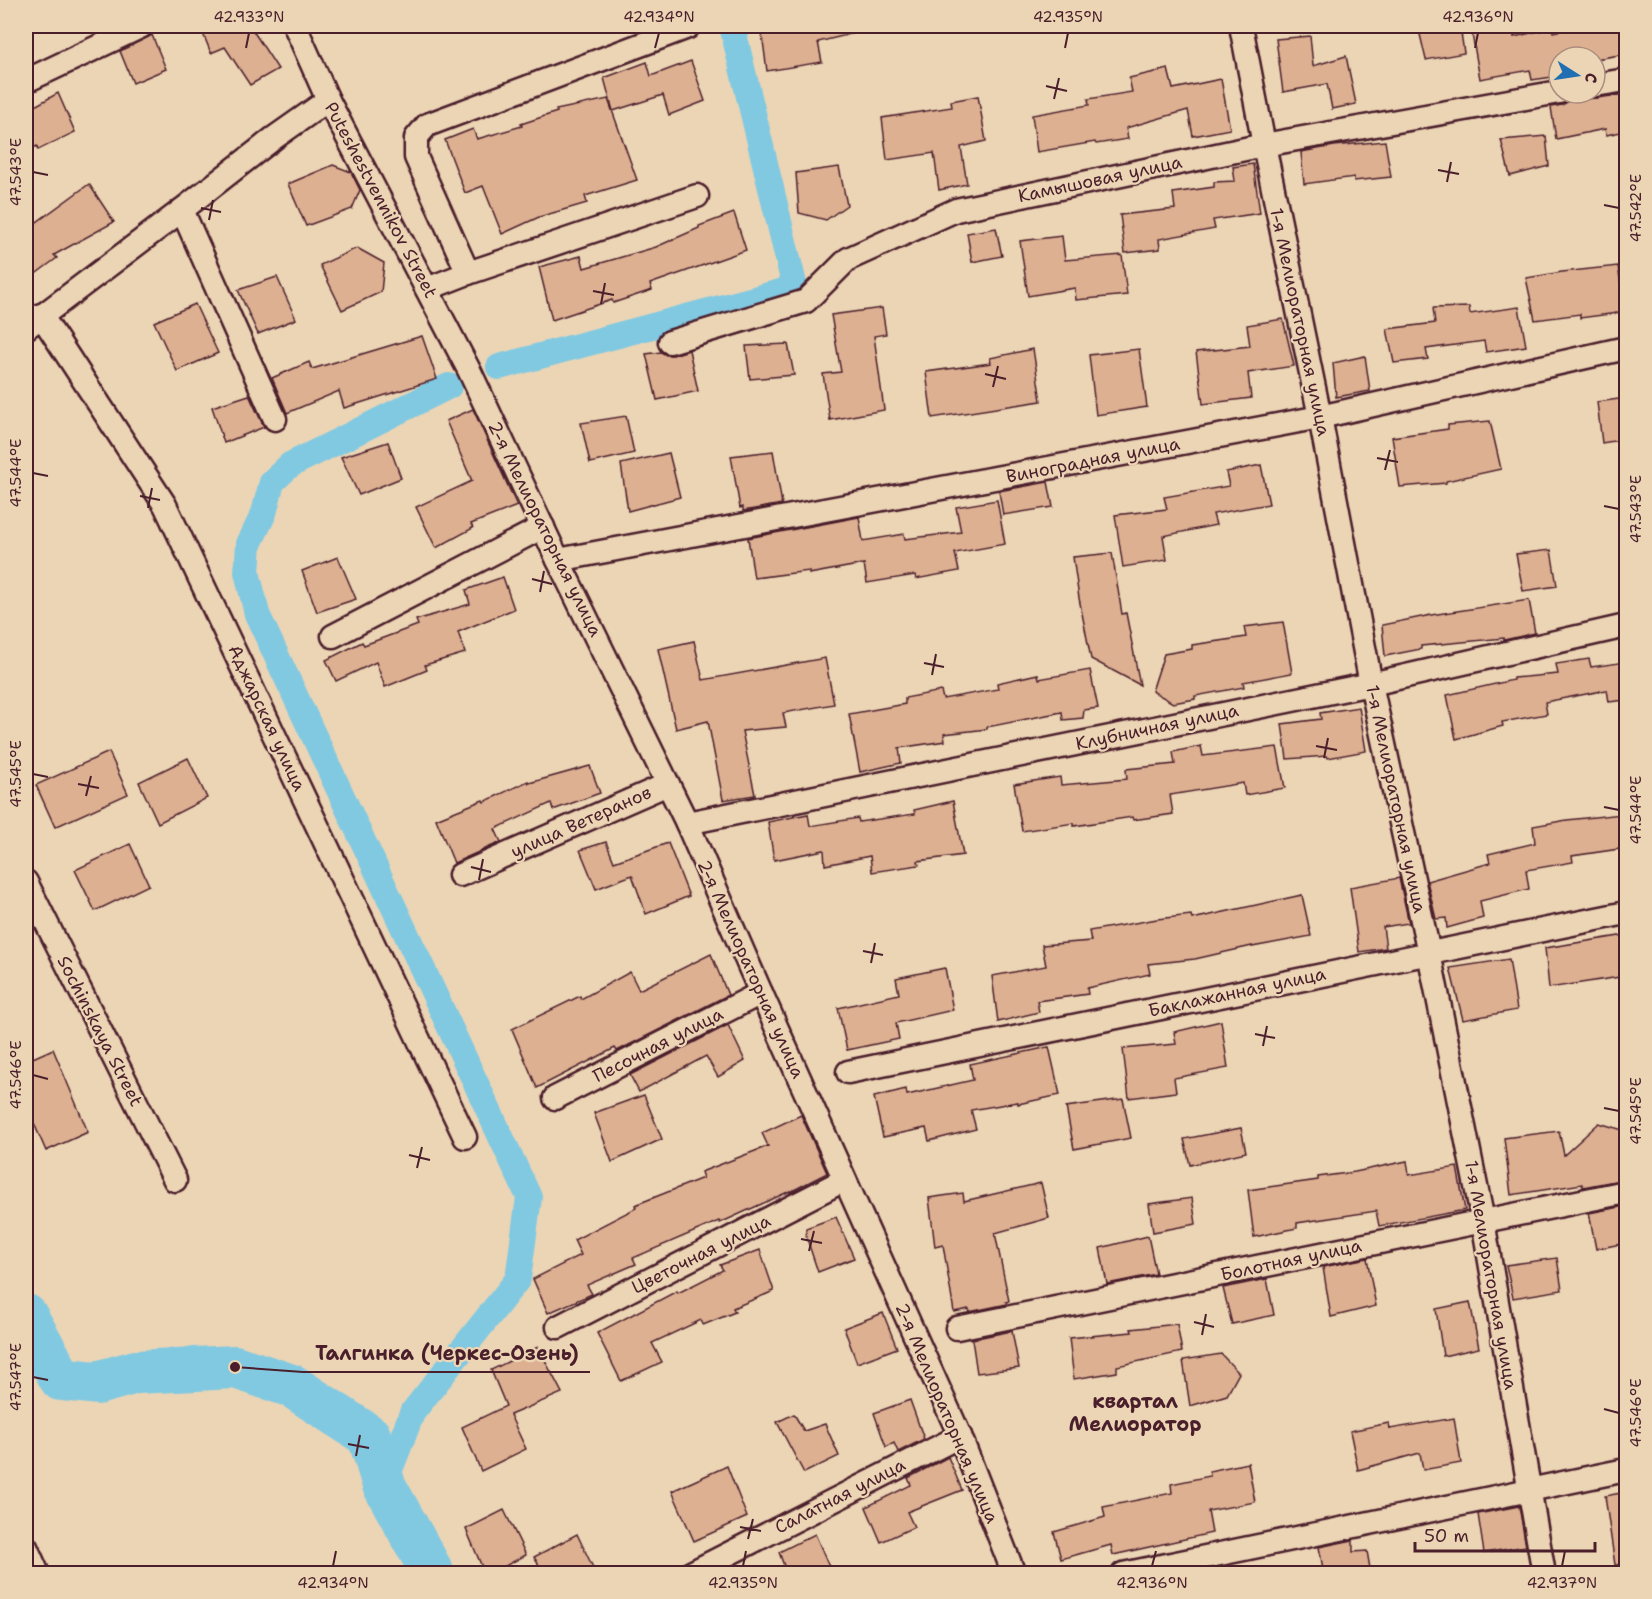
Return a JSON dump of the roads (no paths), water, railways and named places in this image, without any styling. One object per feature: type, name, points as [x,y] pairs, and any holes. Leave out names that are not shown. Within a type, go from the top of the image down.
[{"type":"street","points":[[26,81],[142,26]]},
{"type":"street","name":"Puteshestvennikov Street","points":[[295,26],[328,100],[470,372]]},
{"type":"street","name":"1-я Мелиораторная улица","points":[[1241,26],[1371,684],[1430,953],[1483,1221],[1544,1574]]},
{"type":"street","points":[[468,273],[416,157],[416,138],[421,131],[427,125],[688,27]]},
{"type":"street","points":[[1607,84],[1626,80]]},
{"type":"street","name":"Камышовая улица","points":[[670,342],[806,301],[848,259],[956,210],[1264,145],[1547,94]]},
{"type":"street","points":[[33,322],[274,138],[328,100]]},
{"type":"street","points":[[427,289],[697,196]]},
{"type":"street","points":[[182,210],[275,419]]},
{"type":"street","name":"Аджарская улица","points":[[33,322],[165,505],[465,1137]]},
{"type":"street","name":"Виноградная улица","points":[[558,560],[1320,417],[1626,348]]},
{"type":"street","name":"2-я Мелиораторная улица","points":[[470,372],[558,560],[687,823],[844,1180],[960,1436],[1014,1574]]},
{"type":"street","points":[[333,636],[543,527]]},
{"type":"street","name":"Клубничная улица","points":[[687,823],[1371,684],[1626,626]]},
{"type":"street","name":"улица Ветеранов","points":[[460,875],[668,784]]},
{"type":"street","name":"Sochinskaya Street","points":[[26,882],[175,1180]]},
{"type":"street","name":"Баклажанная улица","points":[[848,1072],[1626,913]]},
{"type":"street","name":"Песочная улица","points":[[555,1098],[761,993]]},
{"type":"street","name":"Цветочная улица","points":[[558,1327],[844,1180]]},
{"type":"street","name":"Болотная улица","points":[[957,1328],[1626,1192]]},
{"type":"street","name":"Салатная улица","points":[[689,1574],[960,1436]]},
{"type":"street","points":[[1123,1574],[1626,1470]]},
{"type":"street","points":[[26,1547],[38,1574]]},
{"type":"waterway","points":[[499,367],[795,288],[732,26]]},
{"type":"waterway","points":[[384,1485],[412,1413],[518,1279],[529,1197],[257,614],[247,572],[249,544],[264,513],[272,482],[290,465],[449,386]]},
{"type":"waterway","points":[[26,1316],[61,1379],[97,1383],[136,1372],[235,1367],[292,1386],[369,1436],[384,1485],[433,1574]]},
{"type":"place","name":"Талгинка (Черкес-Озень)","points":[[235,1367]]},
{"type":"district","name":"квартал Мелиоратор","points":[[1135,1412]]}]
